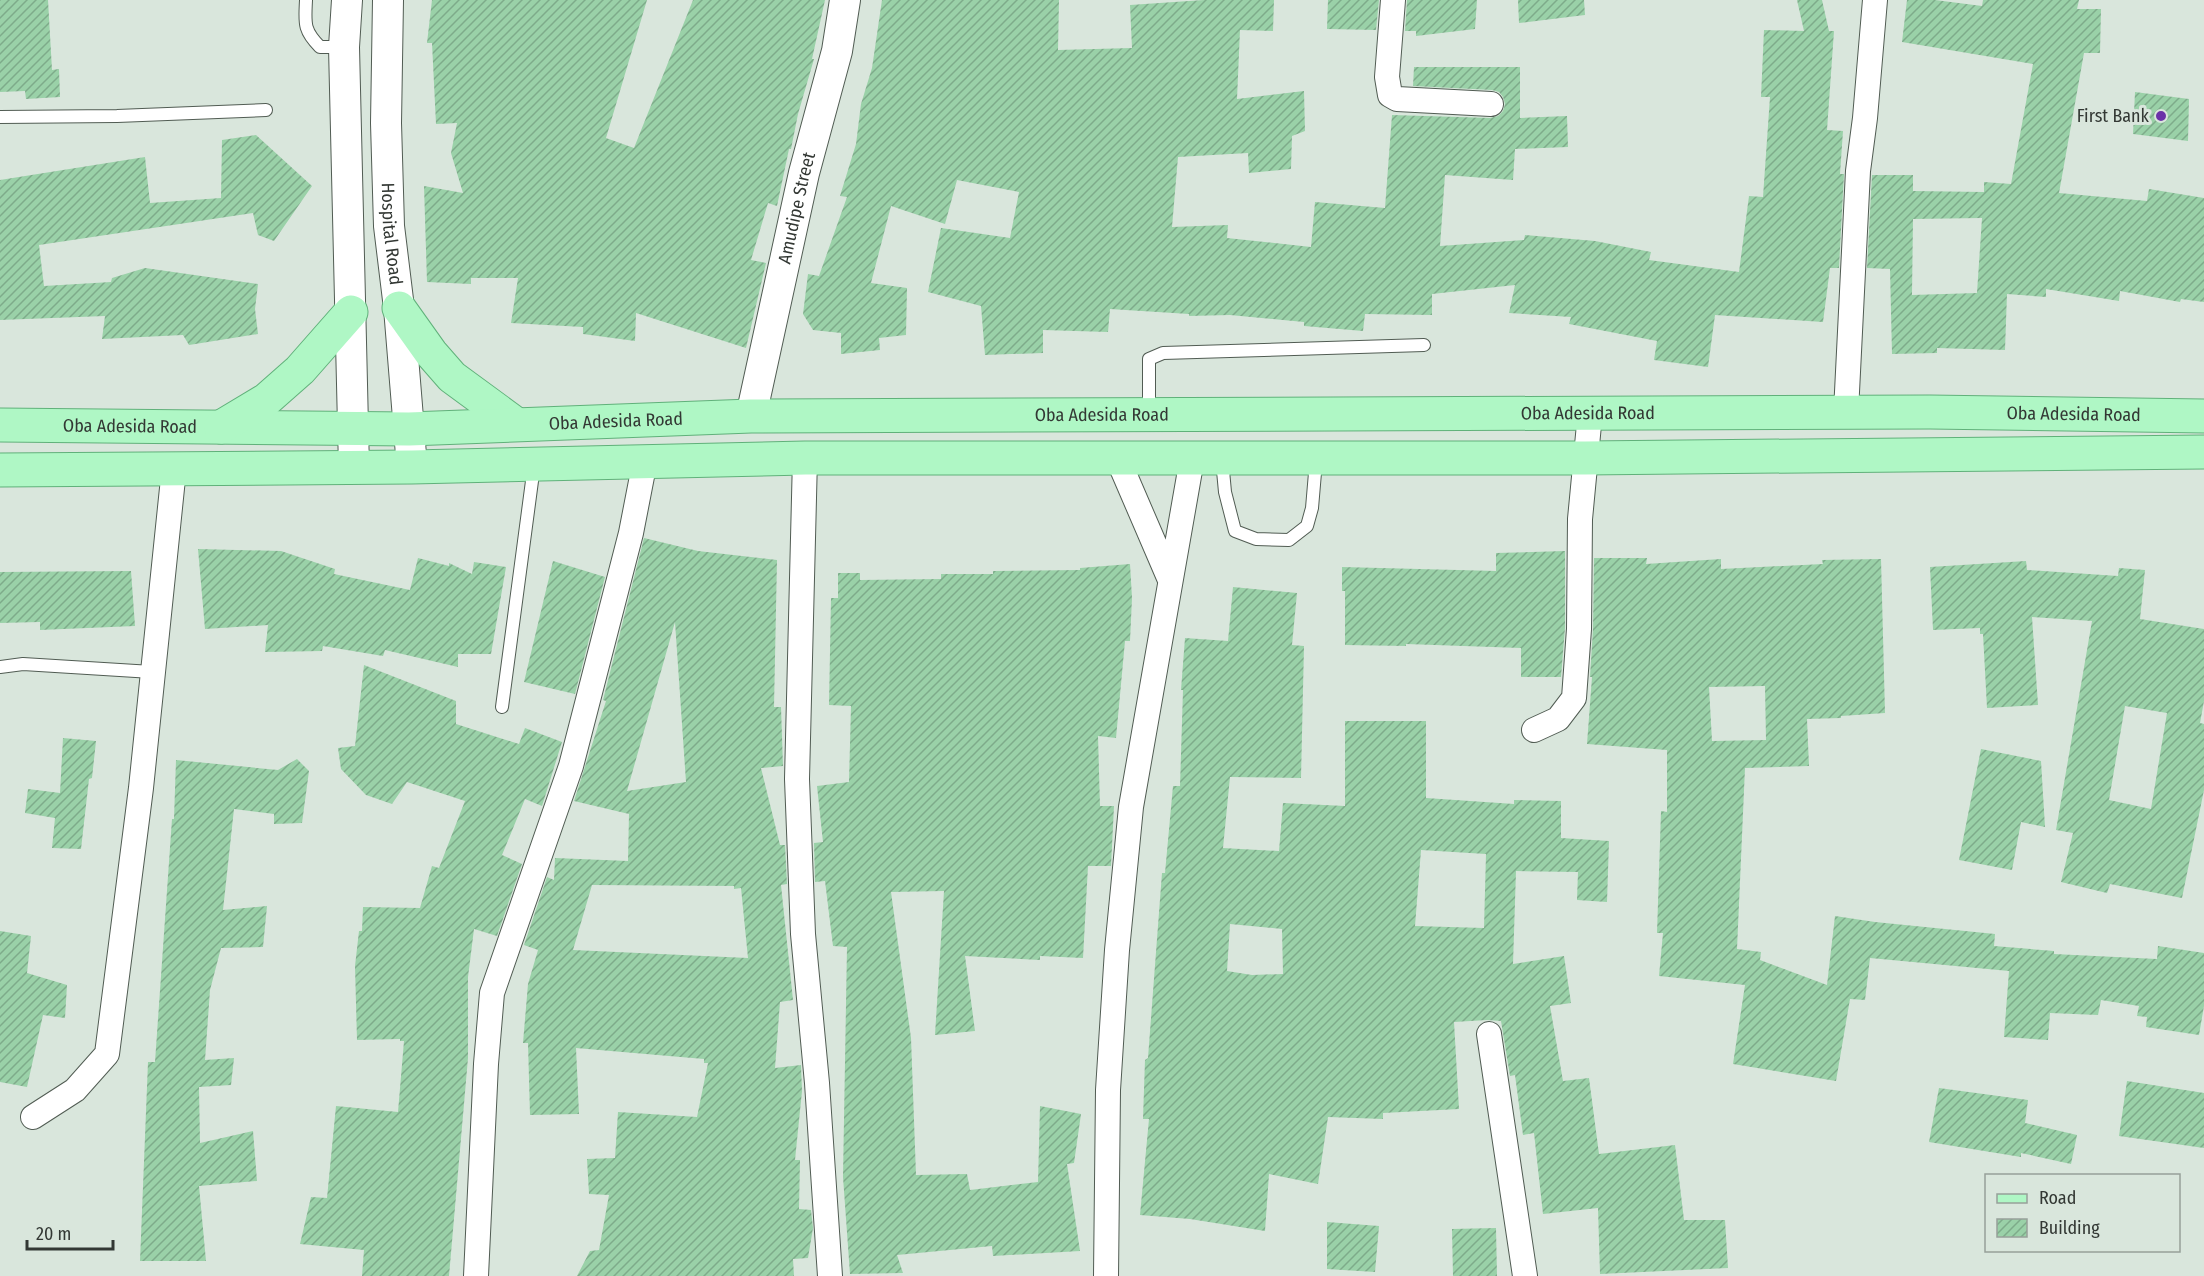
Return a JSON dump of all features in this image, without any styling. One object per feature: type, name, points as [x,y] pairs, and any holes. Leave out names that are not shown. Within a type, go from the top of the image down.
[{"type":"main road","points":[[399,308],[452,377],[516,424]]},
{"type":"main road","points":[[221,428],[266,400],[300,370],[351,312]]},
{"type":"main road","name":"Oba Adesida Road","points":[[1,423],[409,429],[751,416],[1846,412],[2204,416]]},
{"type":"main road","name":"Oba Adesida Road","points":[[0,470],[354,468],[805,458],[1585,458],[2204,452]]},
{"type":"street","points":[[347,0],[344,47],[354,468]]},
{"type":"street","name":"Hospital Road","points":[[388,0],[386,123],[389,226],[399,308],[412,467]]},
{"type":"street","name":"Amudipe Street","points":[[751,416],[804,173],[837,51],[845,0]]},
{"type":"street","points":[[1393,0],[1387,77],[1390,95],[1397,99],[1491,104]]},
{"type":"street","points":[[1846,412],[1858,171],[1875,0]]},
{"type":"street","points":[[1534,730],[1558,719],[1574,698],[1579,629],[1580,519],[1590,414]]},
{"type":"street","points":[[1117,457],[1170,580]]},
{"type":"street","points":[[805,458],[797,779],[803,934],[818,1083],[830,1276]]},
{"type":"street","points":[[1106,1276],[1108,1090],[1117,950],[1131,807],[1170,580],[1207,459]]},
{"type":"street","points":[[476,1276],[486,1064],[492,993],[571,766],[631,533],[645,461]]},
{"type":"street","points":[[33,1117],[75,1090],[107,1054],[141,788],[174,469]]},
{"type":"street","points":[[1489,1034],[1525,1276]]},
{"type":"lane","points":[[306,0],[305,21],[309,36],[321,47],[344,47]]},
{"type":"lane","points":[[0,117],[117,116],[266,110]]},
{"type":"lane","points":[[1149,415],[1149,359],[1163,353],[1424,345]]},
{"type":"lane","points":[[1207,459],[1225,492],[1234,531],[1256,539],[1289,540],[1307,526],[1312,508],[1316,459]]},
{"type":"lane","points":[[502,707],[534,464]]},
{"type":"lane","points":[[0,667],[24,664],[152,672]]},
{"type":"building","points":[[0,0],[48,0],[52,70],[59,69],[60,97],[26,99],[25,91],[0,92]]},
{"type":"building","points":[[432,0],[647,0],[606,138],[634,148],[693,0],[825,0],[812,59],[814,59],[798,114],[791,149],[789,149],[777,206],[768,203],[751,260],[766,263],[746,348],[636,313],[635,341],[583,334],[583,327],[511,323],[518,278],[471,278],[471,284],[427,282],[424,186],[463,193],[451,153],[457,123],[436,124],[432,43],[427,43]]},
{"type":"building","points":[[882,0],[1059,0],[1058,50],[1132,48],[1130,5],[1204,0],[1274,0],[1273,31],[1240,30],[1237,99],[1304,91],[1305,131],[1292,136],[1291,169],[1249,173],[1248,153],[1178,157],[1172,227],[1228,225],[1227,238],[1311,247],[1315,202],[1385,208],[1392,115],[1490,118],[1498,116],[1503,111],[1505,104],[1503,97],[1499,92],[1492,90],[1413,86],[1414,67],[1520,67],[1520,118],[1567,116],[1568,147],[1515,149],[1513,180],[1445,175],[1440,246],[1524,240],[1525,235],[1595,241],[1651,252],[1649,260],[1739,272],[1749,196],[1763,197],[1770,97],[1761,97],[1764,30],[1804,31],[1797,0],[1822,0],[1829,31],[1834,31],[1827,130],[1843,131],[1840,174],[1844,174],[1839,268],[1830,268],[1823,322],[1715,315],[1708,367],[1654,360],[1657,341],[1569,324],[1571,317],[1509,313],[1515,285],[1432,294],[1432,315],[1365,314],[1363,331],[1304,326],[1304,322],[1230,315],[1189,316],[1189,314],[1110,309],[1108,332],[1043,330],[1043,353],[985,355],[981,306],[928,292],[941,228],[1010,238],[1019,192],[957,180],[945,224],[891,206],[871,283],[907,288],[906,335],[879,338],[880,350],[841,354],[841,333],[813,330],[803,314],[808,274],[819,276],[847,197],[840,196],[856,144],[861,104],[872,68]]},
{"type":"building","points":[[1328,0],[1379,0],[1376,30],[1327,29]]},
{"type":"building","points":[[1407,0],[1477,0],[1475,29],[1416,36],[1416,31],[1405,31]]},
{"type":"building","points":[[1518,0],[1584,0],[1585,15],[1519,23]]},
{"type":"building","points":[[1907,0],[1935,0],[1982,6],[1983,0],[2079,0],[2077,9],[2101,9],[2100,53],[2084,53],[2059,193],[2147,201],[2149,189],[2204,198],[2204,302],[2181,299],[2180,302],[2120,291],[2119,301],[2046,289],[2046,297],[2007,294],[2005,350],[1937,348],[1937,353],[1892,354],[1890,269],[1867,268],[1872,175],[1913,175],[1913,191],[1984,192],[1984,182],[2011,184],[2033,64],[1902,42]],"holes":[[[1982,218],[1977,293],[1912,295],[1913,219]]]},
{"type":"building","name":"First Bank","points":[[2135,92],[2189,99],[2188,141],[2133,134]]},
{"type":"building","points":[[256,135],[312,186],[274,241],[258,235],[253,213],[39,245],[44,286],[111,282],[112,278],[145,268],[258,284],[255,309],[258,334],[189,345],[183,335],[102,339],[105,316],[0,320],[0,180],[145,157],[150,203],[221,198],[222,140]]},
{"type":"building","points":[[644,538],[698,551],[777,560],[774,707],[781,707],[783,766],[761,768],[780,845],[785,845],[787,884],[781,885],[793,1000],[780,1002],[775,1068],[801,1065],[802,1091],[795,1160],[800,1160],[799,1209],[811,1210],[813,1228],[808,1258],[793,1259],[794,1276],[577,1276],[590,1251],[599,1250],[609,1195],[589,1194],[587,1159],[615,1158],[618,1112],[697,1117],[708,1063],[704,1063],[704,1059],[576,1048],[579,1114],[530,1115],[528,1043],[523,1043],[528,984],[538,950],[524,945],[547,877],[554,880],[555,858],[628,861],[629,814],[574,801],[606,701],[603,700]],"holes":[[[675,622],[686,782],[627,791]],[[592,885],[734,886],[734,889],[741,888],[748,958],[573,950]]]},
{"type":"building","points":[[198,549],[281,551],[335,569],[334,574],[410,590],[418,558],[449,566],[449,563],[472,574],[474,562],[506,567],[491,654],[458,654],[458,667],[385,650],[383,656],[323,646],[322,651],[265,652],[268,625],[205,629]]},
{"type":"building","points":[[1565,551],[1565,628],[1561,677],[1521,677],[1521,648],[1406,644],[1406,646],[1345,645],[1345,591],[1342,591],[1342,567],[1496,571],[1496,553]]},
{"type":"building","points":[[1594,558],[1647,558],[1646,564],[1721,559],[1721,569],[1823,564],[1822,560],[1881,559],[1885,713],[1807,719],[1809,766],[1745,768],[1737,949],[1761,952],[1760,960],[1827,985],[1835,916],[1995,934],[1994,946],[2054,951],[2054,954],[2157,959],[2158,946],[2204,953],[2204,1006],[2199,1035],[2146,1027],[2147,1017],[2137,1016],[2139,1006],[2101,1000],[2098,1015],[2050,1013],[2048,1040],[2004,1037],[2009,971],[1870,958],[1865,1000],[1850,999],[1836,1081],[1733,1064],[1745,985],[1659,976],[1663,933],[1657,933],[1661,811],[1667,812],[1667,750],[1587,744]],"holes":[[[1765,686],[1766,740],[1712,741],[1709,687]]]},
{"type":"building","points":[[553,561],[605,577],[575,694],[524,682]]},
{"type":"building","points":[[2026,561],[2027,570],[2118,576],[2119,568],[2145,570],[2140,619],[2204,629],[2204,701],[2200,723],[2204,724],[2204,790],[2182,898],[2110,884],[2107,893],[2061,882],[2073,833],[2056,830],[2092,621],[2032,617],[2038,705],[1987,708],[1983,634],[1980,634],[1980,628],[1933,630],[1930,567]],"holes":[[[2125,706],[2167,713],[2151,809],[2109,800]]]},
{"type":"building","points":[[1130,564],[1132,598],[1130,641],[1125,641],[1116,738],[1098,736],[1100,806],[1114,806],[1111,866],[1088,866],[1083,958],[1040,956],[1040,960],[965,956],[975,1031],[935,1035],[944,891],[891,892],[911,1038],[916,1175],[967,1174],[970,1190],[1038,1182],[1040,1106],[1081,1114],[1074,1163],[1067,1164],[1080,1251],[993,1256],[992,1246],[897,1255],[903,1273],[850,1274],[843,1177],[847,947],[833,946],[825,881],[815,882],[814,843],[823,842],[817,786],[849,782],[851,706],[829,705],[831,598],[838,598],[838,573],[860,573],[860,580],[941,579],[941,574],[1080,570],[1080,568]]},
{"type":"building","points":[[131,571],[135,626],[40,630],[40,622],[0,623],[0,572]]},
{"type":"building","points":[[1233,587],[1297,593],[1292,645],[1304,646],[1301,778],[1230,777],[1223,848],[1279,851],[1283,803],[1345,806],[1345,721],[1426,721],[1426,798],[1514,804],[1514,800],[1561,801],[1561,838],[1609,841],[1607,902],[1577,900],[1578,872],[1516,871],[1513,964],[1564,956],[1571,1003],[1550,1006],[1563,1081],[1589,1078],[1599,1154],[1675,1145],[1684,1220],[1725,1220],[1728,1268],[1600,1274],[1598,1208],[1543,1214],[1534,1133],[1523,1135],[1515,1075],[1510,1076],[1501,1021],[1454,1022],[1459,1109],[1383,1113],[1383,1119],[1328,1117],[1318,1184],[1269,1174],[1265,1231],[1190,1219],[1140,1215],[1149,1119],[1143,1119],[1145,1060],[1148,1058],[1162,873],[1165,873],[1173,786],[1180,786],[1183,690],[1181,690],[1185,638],[1228,641]],"holes":[[[1421,850],[1486,854],[1484,928],[1415,926]],[[1230,924],[1282,929],[1283,974],[1252,975],[1227,971]]]},
{"type":"building","points":[[364,665],[456,701],[456,724],[519,744],[525,728],[562,742],[542,806],[525,799],[502,855],[522,864],[497,936],[474,929],[468,977],[468,1058],[449,1276],[362,1276],[364,1250],[300,1244],[311,1197],[327,1198],[336,1106],[398,1112],[404,1041],[400,1039],[357,1040],[355,966],[359,931],[362,931],[363,907],[420,908],[432,866],[439,868],[465,801],[407,782],[392,804],[366,795],[341,769],[338,748],[355,746]]},
{"type":"building","points":[[63,738],[96,741],[81,849],[52,848],[55,818],[25,813],[28,789],[60,793]]},
{"type":"building","points":[[1981,749],[2041,761],[2045,827],[2021,822],[2012,870],[1959,860]]},
{"type":"building","points":[[297,759],[309,771],[302,823],[274,824],[274,814],[234,809],[223,910],[267,906],[263,947],[221,948],[210,990],[205,1060],[234,1058],[231,1085],[199,1087],[200,1143],[253,1131],[257,1181],[199,1186],[206,1261],[140,1261],[148,1062],[155,1062],[172,819],[174,819],[176,760],[278,770]]},
{"type":"building","points":[[0,931],[31,936],[27,973],[67,985],[65,1018],[43,1015],[27,1087],[0,1082]]},
{"type":"building","points":[[2127,1081],[2204,1093],[2204,1148],[2119,1136]]},
{"type":"building","points":[[1939,1088],[2028,1100],[2025,1123],[2077,1135],[2071,1164],[2021,1153],[2021,1157],[1929,1142]]},
{"type":"building","points":[[1327,1222],[1379,1226],[1375,1272],[1327,1269]]},
{"type":"building","points":[[1496,1228],[1497,1276],[1453,1276],[1452,1229]]},
{"type":"place","name":"First Bank","points":[[2161,116]]}]
